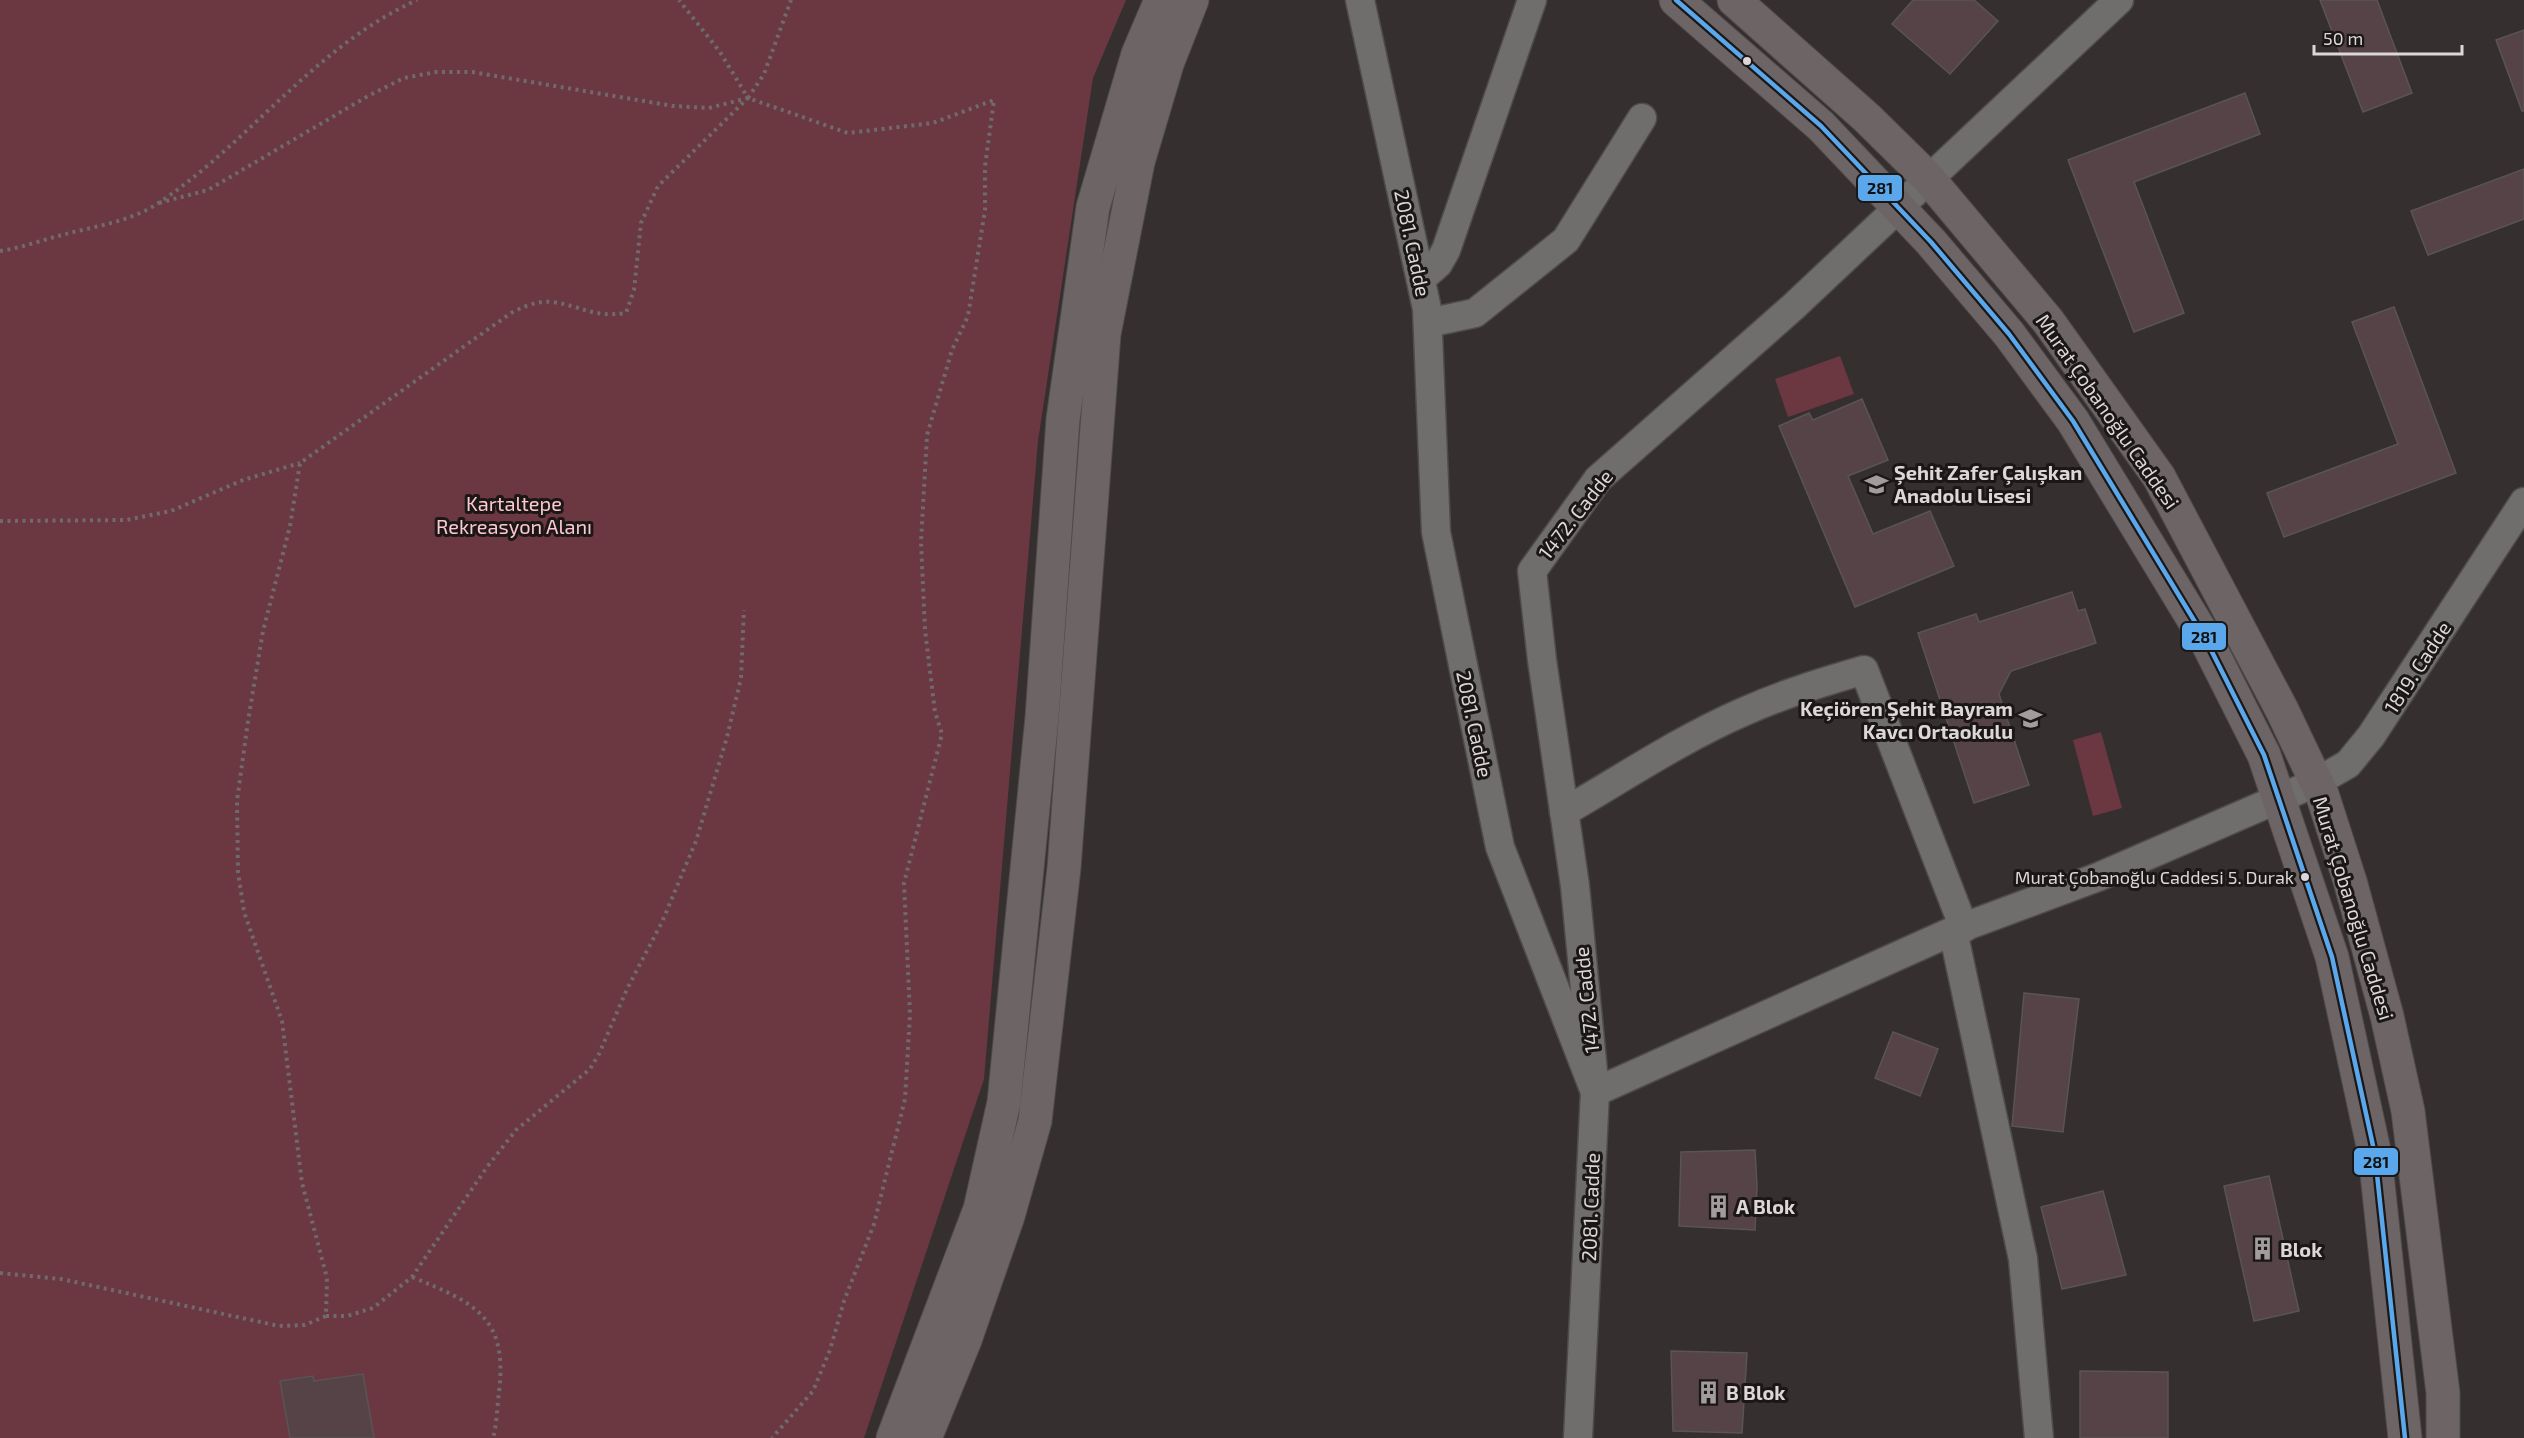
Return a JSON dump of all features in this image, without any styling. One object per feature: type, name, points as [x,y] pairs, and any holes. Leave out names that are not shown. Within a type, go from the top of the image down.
[{"type":"main road","points":[[893,1438],[980,1209],[1004,1102],[1042,717],[1063,419],[1093,207],[1138,54],[1161,0]]},
{"type":"main road","points":[[925,1438],[964,1340],[1008,1216],[1035,1121],[1064,868],[1104,334],[1138,162],[1167,64],[1192,0]]},
{"type":"main road","name":"Murat Çobanoğlu Caddesi","points":[[1676,0],[1821,126],[1897,206],[2009,334],[2073,421],[2206,640],[2264,755],[2332,957],[2375,1155],[2405,1438]]},
{"type":"main road","name":"Murat Çobanoğlu Caddesi","points":[[1734,0],[1867,118],[1928,178],[2048,321],[2159,477],[2282,710],[2322,794],[2350,881],[2387,1016],[2408,1111],[2443,1393],[2444,1438]]},
{"type":"street","name":"2081. Cadde","points":[[1360,0],[1421,279],[1428,323],[1436,532],[1500,847],[1595,1092],[1578,1438]]},
{"type":"street","points":[[1421,279],[1438,264],[1446,250],[1532,0]]},
{"type":"street","name":"1472. Cadde","points":[[1595,1092],[1575,885],[1532,571],[1598,479],[1793,307],[1897,206],[2119,0]]},
{"type":"street","points":[[1428,323],[1475,313],[1566,240],[1642,118]]},
{"type":"street","name":"1819. Cadde","points":[[1595,1092],[1958,929],[2098,877],[2315,783],[2348,764],[2372,736],[2524,502]]},
{"type":"street","points":[[1564,812],[1701,732],[1742,712],[1784,695],[1864,670],[1958,929],[2023,1259],[2039,1438]]},
{"type":"path","points":[[159,203],[245,132],[337,47],[388,13],[417,0]]},
{"type":"path","points":[[679,0],[720,52],[748,98]]},
{"type":"path","points":[[0,521],[126,520],[171,511],[243,480],[300,463],[511,313],[528,304],[550,301],[605,316],[626,313],[634,290],[641,223],[658,186],[748,98],[765,74],[791,0]]},
{"type":"path","points":[[0,251],[119,221],[159,203],[208,190],[368,96],[404,78],[436,72],[472,72],[674,106],[709,108],[748,98],[848,133],[933,123],[994,100],[985,166],[985,210],[968,316],[951,350],[927,435],[921,542],[925,630],[935,712],[942,734],[904,883],[910,1014],[905,1099],[874,1224],[844,1301],[831,1350],[813,1391],[772,1438]]},
{"type":"path","points":[[300,463],[290,526],[263,632],[248,721],[237,801],[238,872],[244,912],[282,1021],[302,1183],[327,1278],[326,1316]]},
{"type":"path","points":[[0,1274],[72,1281],[279,1326],[305,1325],[326,1316],[346,1316],[373,1308],[412,1277],[487,1167],[516,1130],[590,1069],[599,1054],[627,988],[662,922],[696,841],[727,738],[741,678],[744,610]]},
{"type":"path","points":[[412,1277],[466,1302],[494,1329],[502,1364],[492,1438]]},
{"type":"green space","name":"Kartaltepe Rekreasyon Alanı","points":[[0,0],[1126,0],[1093,78],[1038,441],[984,1079],[864,1438],[0,1438]]},
{"type":"green space","points":[[1840,356],[1854,394],[1788,417],[1775,379]]},
{"type":"green space","points":[[2101,732],[2122,808],[2093,816],[2073,740]]},
{"type":"building","points":[[1913,0],[1974,0],[1998,21],[1950,74],[1892,24]]},
{"type":"building","points":[[2320,0],[2377,0],[2412,93],[2363,112]]},
{"type":"building","points":[[2524,30],[2524,111],[2522,111],[2496,40]]},
{"type":"building","points":[[2245,93],[2260,134],[2134,182],[2184,313],[2134,332],[2068,160]]},
{"type":"building","points":[[2524,169],[2524,219],[2428,255],[2411,211]]},
{"type":"building","points":[[2394,307],[2456,473],[2284,537],[2267,493],[2398,444],[2352,322]]},
{"type":"building","points":[[1862,399],[1888,460],[1848,476],[1873,534],[1930,511],[1954,566],[1855,607],[1779,426],[1809,413],[1813,420]]},
{"type":"building","points":[[2072,592],[2078,611],[2085,609],[2096,643],[2011,671],[1999,694],[2029,785],[1974,803],[1918,633],[1976,614],[1979,622]]},
{"type":"building","points":[[2024,993],[2079,999],[2063,1132],[2012,1126]]},
{"type":"building","points":[[1893,1032],[1938,1049],[1920,1096],[1875,1078]]},
{"type":"building","name":"A Blok","points":[[1755,1150],[1757,1186],[1755,1230],[1679,1226],[1681,1152]]},
{"type":"building","name":"Blok","points":[[2269,1176],[2299,1311],[2254,1321],[2224,1186]]},
{"type":"building","points":[[2103,1191],[2126,1275],[2062,1289],[2041,1207]]},
{"type":"building","name":"B Blok","points":[[1671,1351],[1747,1353],[1742,1433],[1673,1431]]},
{"type":"building","points":[[2080,1371],[2168,1372],[2168,1438],[2080,1438]]},
{"type":"building","points":[[363,1374],[374,1438],[290,1438],[280,1381],[313,1376],[314,1381]]},
{"type":"transit line","name":"281","points":[[1676,0],[1821,126],[1931,242],[2009,334],[2073,421],[2206,640],[2264,755],[2332,957],[2375,1155],[2405,1438]]},
{"type":"place","name":"Şehit Zafer Çalışkan Anadolu Lisesi","points":[[1876,484]]},
{"type":"place","name":"Keçiören Şehit Bayram Kavcı Ortaokulu","points":[[2031,719]]},
{"type":"place","name":"Murat Çobanoğlu Caddesi 5. Durak","points":[[2305,877]]},
{"type":"place","name":"A Blok","points":[[1718,1206]]},
{"type":"place","name":"Blok","points":[[2262,1249]]},
{"type":"place","name":"B Blok","points":[[1708,1392]]}]
